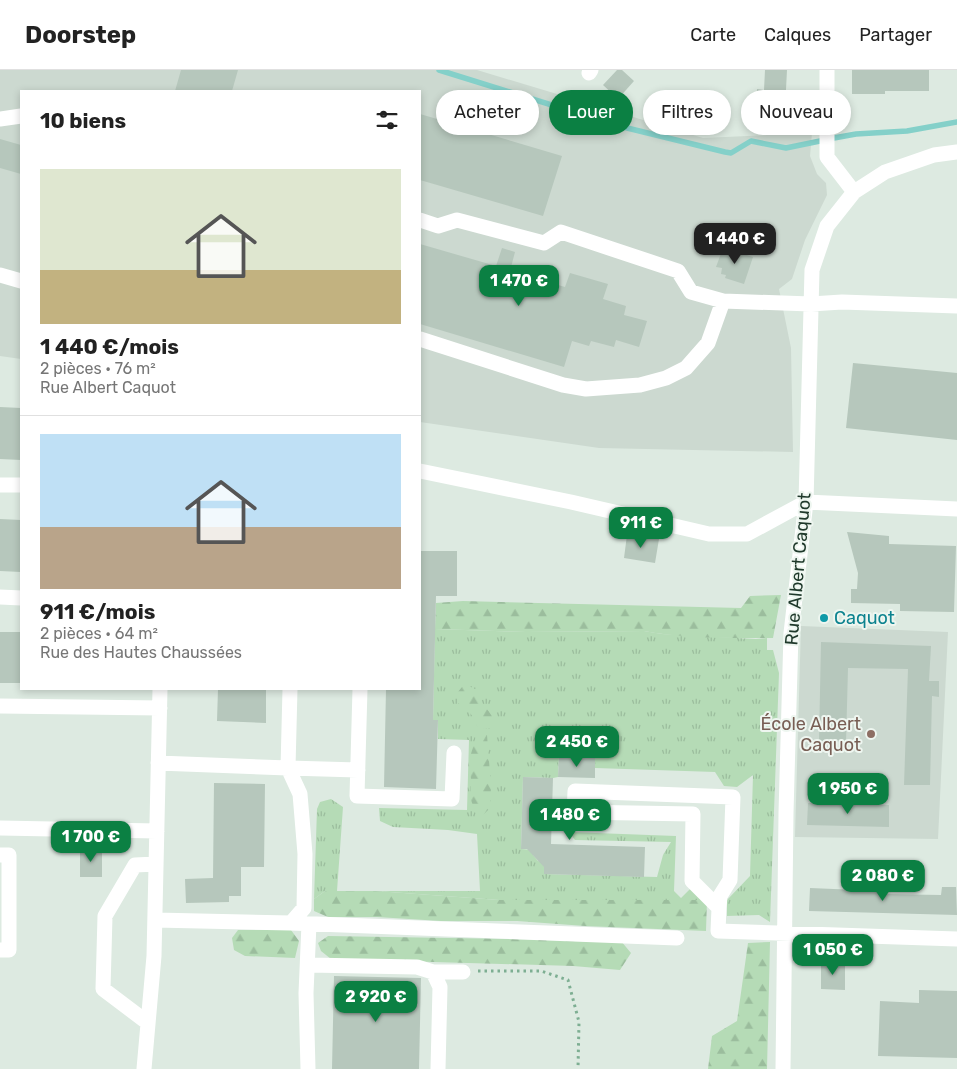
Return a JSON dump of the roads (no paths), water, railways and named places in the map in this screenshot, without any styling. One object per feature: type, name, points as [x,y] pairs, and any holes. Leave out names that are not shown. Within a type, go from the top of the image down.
[{"type":"street","points":[[827,70],[827,158],[854,192]]},
{"type":"street","points":[[0,119],[20,116]]},
{"type":"street","name":"Rue Albert Caquot","points":[[783,1069],[791,633],[806,502],[812,270],[828,226],[854,192],[885,172],[934,155],[957,152]]},
{"type":"street","points":[[421,220],[438,226],[457,220],[544,243],[561,232],[678,270],[691,292],[723,301],[811,304],[842,302],[957,306]]},
{"type":"street","points":[[0,275],[20,281]]},
{"type":"street","points":[[421,339],[563,385],[586,389],[640,385],[666,378],[686,368],[708,343],[723,301]]},
{"type":"street","points":[[421,471],[572,502],[709,534],[747,534],[806,502],[957,509]]},
{"type":"street","points":[[0,485],[20,485]]},
{"type":"street","points":[[0,597],[20,598]]},
{"type":"street","points":[[144,1069],[154,956],[160,690]]},
{"type":"street","points":[[290,690],[288,768],[300,794],[305,854],[304,908],[291,923]]},
{"type":"street","points":[[360,690],[357,796],[452,799],[454,753]]},
{"type":"street","points":[[0,706],[160,708]]},
{"type":"street","points":[[158,763],[358,770]]},
{"type":"street","points":[[719,908],[692,880],[693,814],[574,812],[575,790],[733,797],[730,880],[720,896],[718,931],[957,939]]},
{"type":"street","points":[[0,828],[157,831]]},
{"type":"street","points":[[0,855],[9,855],[9,950],[0,950]]},
{"type":"street","points":[[148,1023],[103,989],[105,916],[135,865],[156,864]]},
{"type":"street","points":[[155,920],[291,923],[678,938]]},
{"type":"street","points":[[308,1069],[306,994],[309,924]]},
{"type":"street","points":[[308,965],[417,968],[433,972],[463,972]]},
{"type":"street","points":[[433,972],[440,987],[438,1069]]},
{"type":"waterway","points":[[439,70],[619,126],[725,152],[731,153],[751,141],[786,148],[820,141]]},
{"type":"waterway","points":[[834,138],[856,134],[907,131],[957,122]]},
{"type":"place","name":"Caquot","points":[[824,618]]},
{"type":"place","name":"École Albert Caquot","points":[[871,734]]}]
